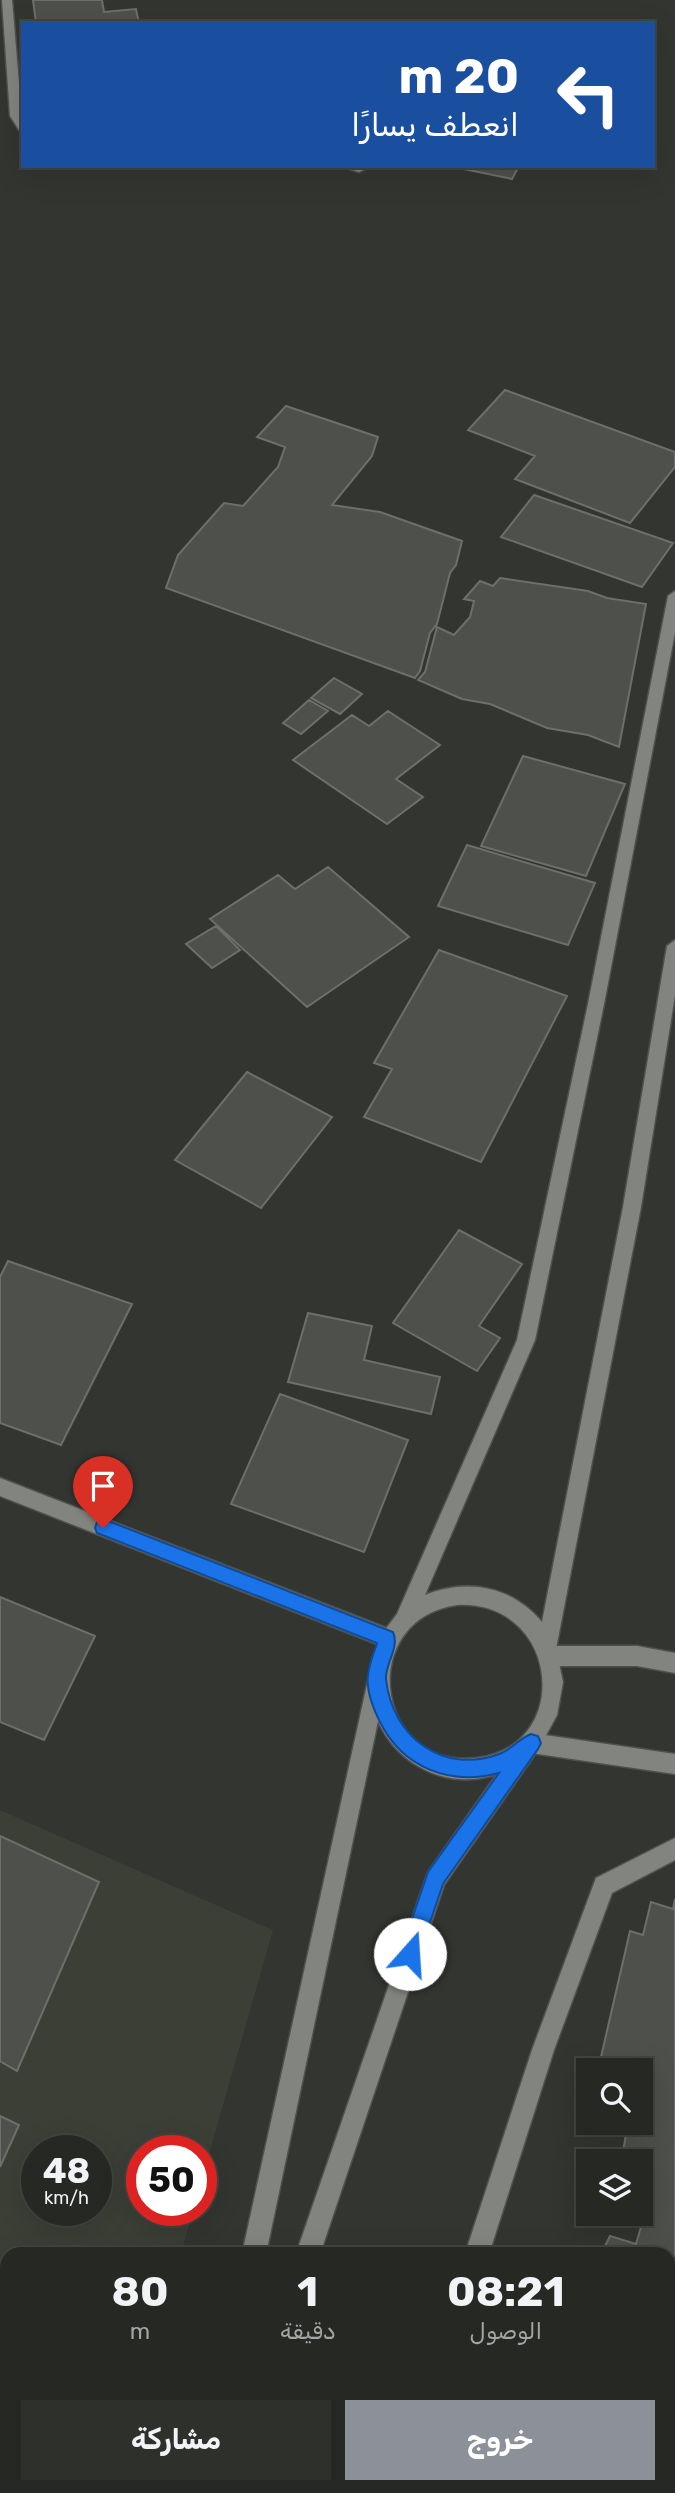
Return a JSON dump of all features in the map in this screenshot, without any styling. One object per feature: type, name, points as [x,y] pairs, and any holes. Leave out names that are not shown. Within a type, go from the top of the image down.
[{"type":"main road","points":[[7,0],[15,117],[21,125]]},
{"type":"main road","points":[[354,168],[359,169]]},
{"type":"main road","points":[[406,1616],[526,1340],[596,1004],[675,596]]},
{"type":"main road","points":[[547,1653],[632,1207],[675,946]]},
{"type":"main road","points":[[0,1487],[387,1638]]},
{"type":"main road","points":[[255,2247],[387,1638],[406,1616],[429,1601],[456,1595],[484,1598],[511,1609],[532,1628],[547,1653],[553,1678],[552,1702],[545,1724],[435,1879],[310,2247]]},
{"type":"main road","points":[[547,1653],[637,1656],[675,1663]]},
{"type":"main road","points":[[377,1676],[381,1706],[395,1733],[418,1754],[446,1766],[477,1769],[506,1761],[531,1743],[675,1764]]},
{"type":"main road","points":[[479,2247],[543,2050],[604,1886],[675,1849]]},
{"type":"shaded area","points":[[0,1810],[273,1930],[214,2135],[126,2135],[126,2226],[189,2226],[183,2247],[0,2247]]},
{"type":"building","points":[[33,0],[102,0],[104,12],[136,9],[139,21],[36,21]]},
{"type":"building","points":[[459,168],[518,168],[512,179]]},
{"type":"building","points":[[505,390],[675,452],[675,467],[630,523],[515,479],[535,456],[468,430]]},
{"type":"building","points":[[286,406],[378,437],[372,456],[332,505],[380,512],[462,541],[456,565],[450,573],[437,624],[430,633],[420,671],[415,678],[166,588],[178,555],[224,503],[243,506],[278,467],[285,447],[257,437]]},
{"type":"building","points":[[534,495],[673,543],[642,587],[501,537]]},
{"type":"building","points":[[500,578],[588,591],[607,598],[646,604],[619,747],[588,735],[547,728],[490,704],[462,699],[418,680],[425,672],[437,627],[454,635],[470,617],[474,601],[464,599],[480,581],[493,586]]},
{"type":"building","points":[[334,678],[362,694],[340,714],[311,698]]},
{"type":"building","points":[[309,700],[328,711],[301,734],[283,723]]},
{"type":"building","points":[[388,711],[440,745],[396,779],[423,797],[387,824],[293,760],[352,715],[369,726]]},
{"type":"building","points":[[523,756],[625,784],[586,876],[481,846]]},
{"type":"building","points":[[467,845],[595,883],[568,945],[438,906]]},
{"type":"building","points":[[328,867],[409,937],[307,1007],[210,919],[278,875],[295,889]]},
{"type":"building","points":[[216,926],[240,950],[212,968],[186,944]]},
{"type":"building","points":[[439,950],[567,996],[481,1162],[364,1117],[392,1069],[374,1063]]},
{"type":"building","points":[[247,1072],[332,1117],[261,1208],[175,1160]]},
{"type":"building","points":[[459,1230],[522,1264],[479,1326],[500,1338],[477,1371],[393,1323]]},
{"type":"building","points":[[8,1261],[132,1304],[61,1445],[0,1423],[0,1277]]},
{"type":"building","points":[[308,1313],[372,1326],[364,1360],[440,1377],[431,1414],[288,1382]]},
{"type":"building","points":[[280,1394],[408,1440],[364,1552],[231,1504]]},
{"type":"building","points":[[0,1597],[95,1636],[44,1740],[0,1722]]},
{"type":"building","points":[[0,1836],[99,1882],[17,2071],[0,2061]]},
{"type":"building","points":[[675,1899],[675,2247],[604,2247],[610,2236],[636,2244],[641,2226],[653,2226],[653,2149],[623,2149],[626,2135],[653,2135],[653,2058],[601,2058],[630,1931],[643,1935],[651,1902],[673,1909]]},
{"type":"building","points":[[0,2116],[19,2125],[0,2167]]},
{"type":"route","points":[[103,1528],[387,1638],[377,1676],[381,1706],[395,1733],[418,1754],[446,1766],[477,1769],[506,1761],[531,1743],[435,1879],[410,1954]]}]
